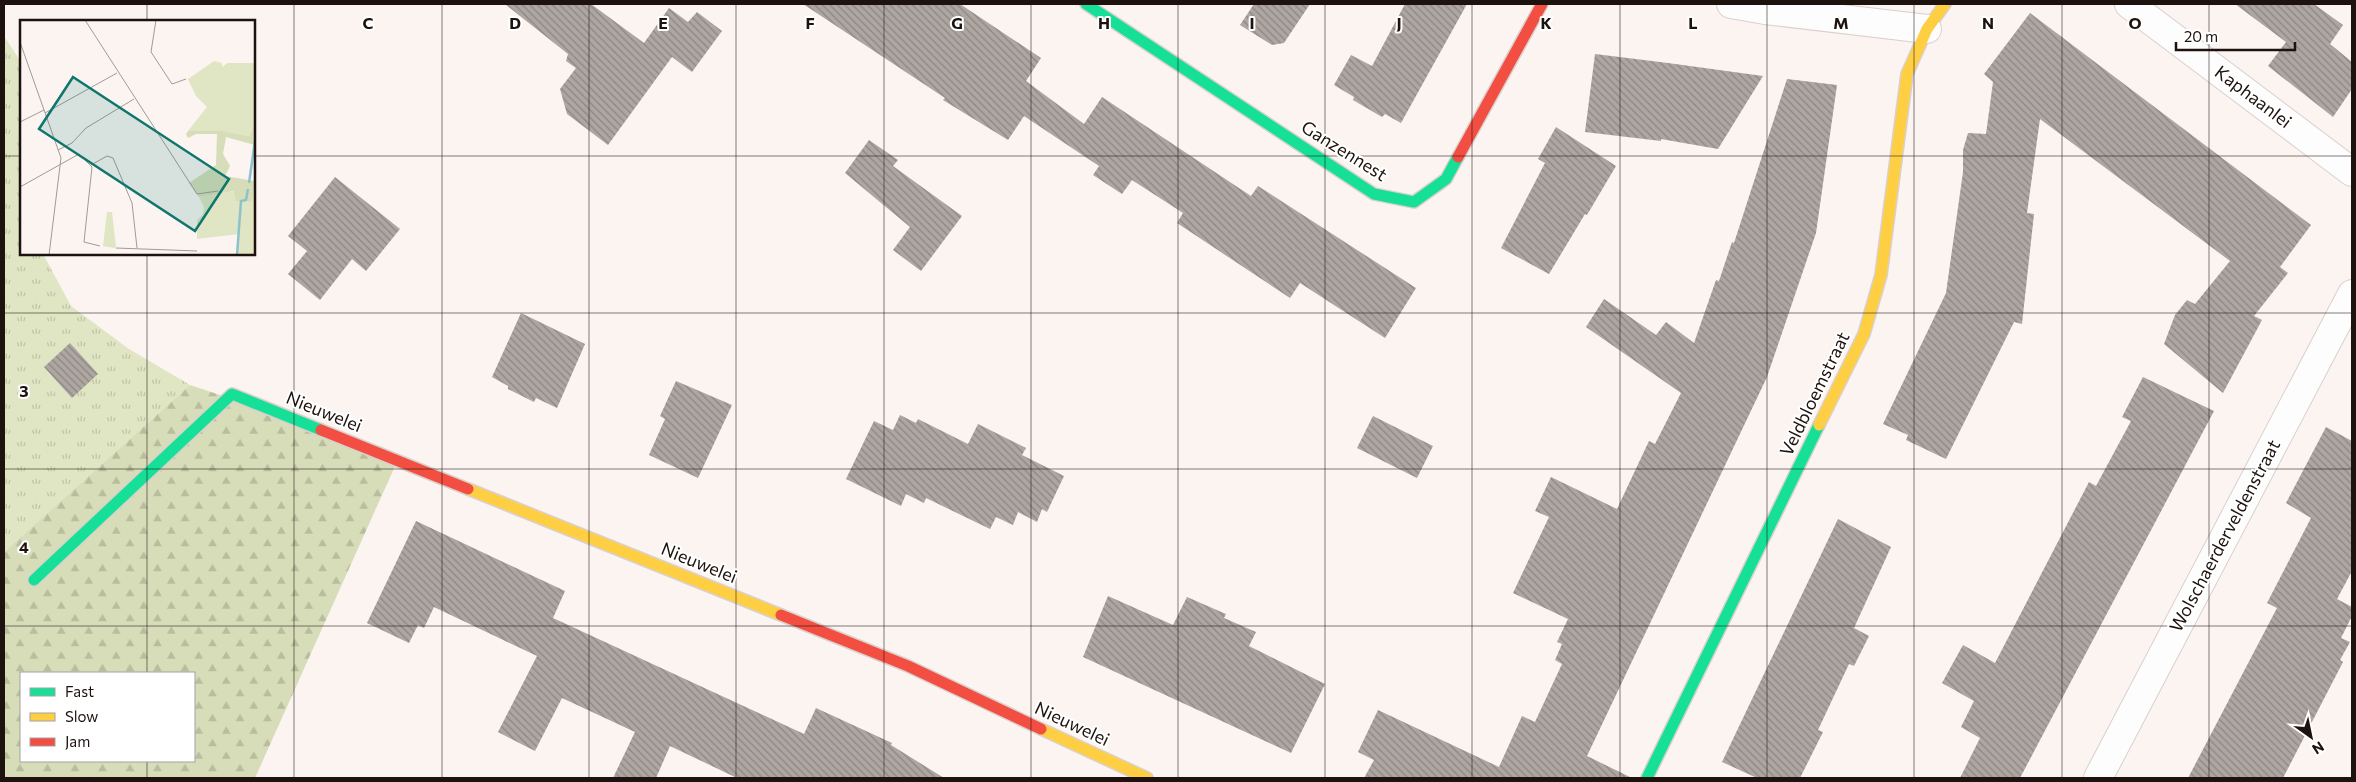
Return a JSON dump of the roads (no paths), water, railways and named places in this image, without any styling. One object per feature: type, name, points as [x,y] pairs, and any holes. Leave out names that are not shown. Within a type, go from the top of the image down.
[{"type":"street","name":"Ganzennest","points":[[1086,4],[1374,194],[1414,202],[1446,179],[1542,4]]},
{"type":"street","points":[[1731,4],[1767,7],[1927,29]]},
{"type":"street","name":"Veldbloemstraat","points":[[1647,778],[1864,334],[1881,275],[1907,74],[1927,29],[1945,4]]},
{"type":"street","name":"Kaphaanlei","points":[[2129,4],[2352,172]]},
{"type":"street","name":"Wolschaerderveldenstraat","points":[[2098,778],[2352,294]]},
{"type":"street","name":"Nieuwelei","points":[[34,580],[232,394],[908,666],[1147,778]]}]
